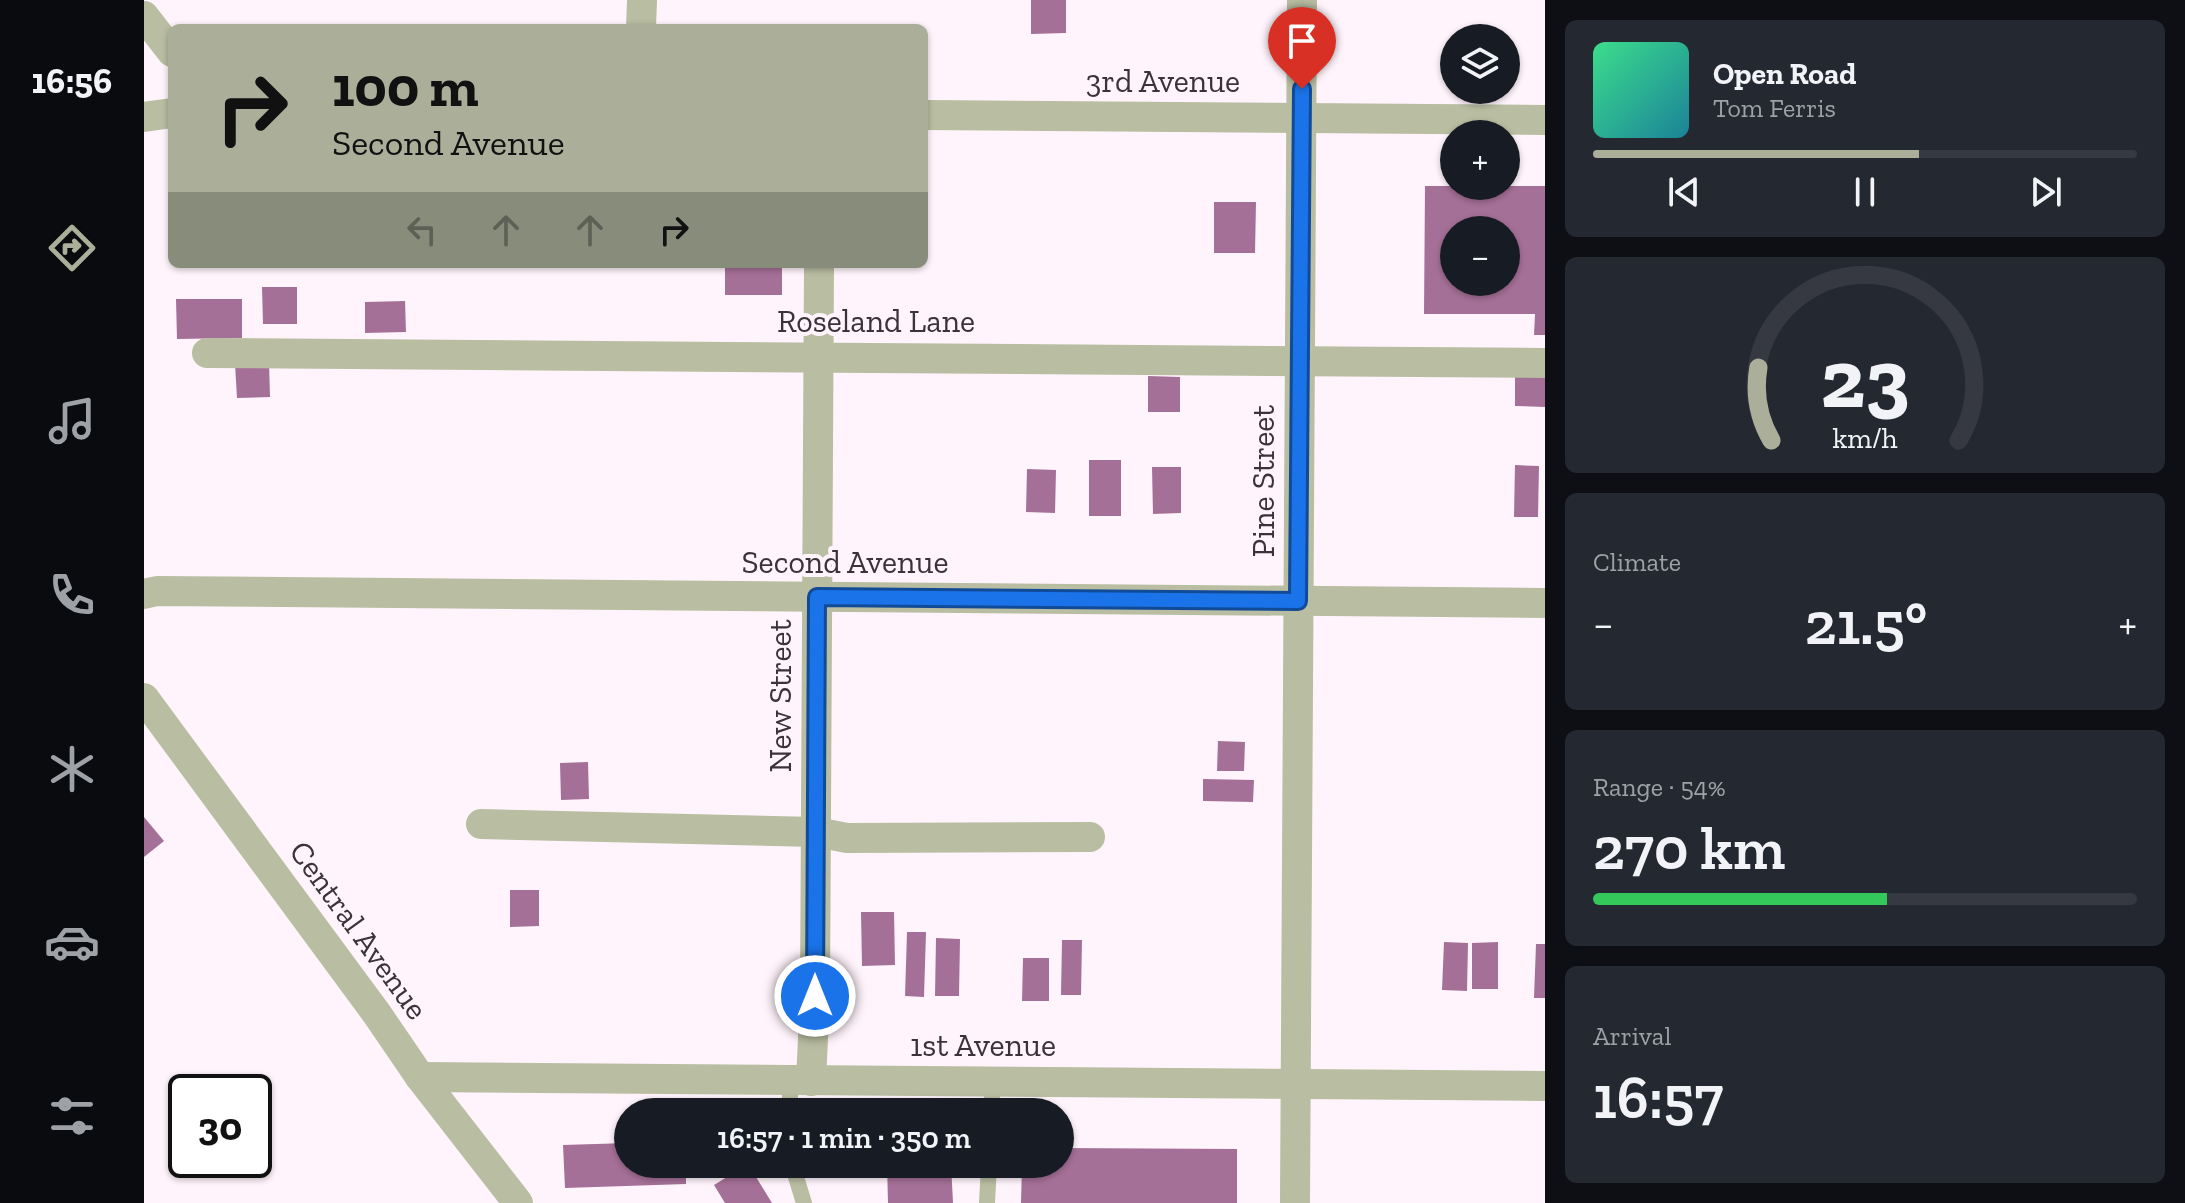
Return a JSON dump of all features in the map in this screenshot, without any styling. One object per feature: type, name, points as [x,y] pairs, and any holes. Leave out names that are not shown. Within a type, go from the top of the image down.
[{"type":"street","points":[[641,24],[642,0]]},
{"type":"street","name":"Pine Street","points":[[1295,1203],[1302,0]]},
{"type":"street","points":[[144,16],[168,47]]},
{"type":"street","points":[[144,117],[168,114]]},
{"type":"street","name":"3rd Avenue","points":[[928,115],[1545,120]]},
{"type":"street","name":"New Street","points":[[800,1080],[815,996],[819,268]]},
{"type":"street","name":"Roseland Lane","points":[[207,353],[1545,363]]},
{"type":"street","name":"Second Avenue","points":[[144,594],[157,591],[1545,603]]},
{"type":"street","name":"Central Avenue","points":[[144,698],[420,1077],[518,1203]]},
{"type":"street","points":[[481,824],[816,832],[847,838],[1090,837]]},
{"type":"street","name":"1st Avenue","points":[[420,1077],[1545,1086]]},
{"type":"lane","points":[[794,1098],[800,1080]]},
{"type":"lane","points":[[992,1098],[993,1081]]},
{"type":"lane","points":[[796,1178],[804,1203]]},
{"type":"lane","points":[[987,1203],[988,1178]]},
{"type":"building","points":[[1031,0],[1066,0],[1066,33],[1031,34]]},
{"type":"building","points":[[1425,186],[1440,186],[1440,200],[1520,200],[1520,186],[1545,186],[1545,335],[1534,335],[1535,314],[1424,314]]},
{"type":"building","points":[[1214,202],[1256,202],[1255,253],[1214,253]]},
{"type":"building","points":[[725,268],[782,268],[782,295],[725,295]]},
{"type":"building","points":[[262,287],[297,287],[297,324],[263,324]]},
{"type":"building","points":[[176,299],[242,299],[242,338],[177,339]]},
{"type":"building","points":[[405,301],[406,332],[365,333],[365,302]]},
{"type":"building","points":[[269,362],[270,397],[237,398],[235,364]]},
{"type":"building","points":[[1515,375],[1545,376],[1545,407],[1515,406]]},
{"type":"building","points":[[1148,376],[1180,377],[1180,412],[1148,412]]},
{"type":"building","points":[[1089,460],[1121,460],[1121,516],[1089,516]]},
{"type":"building","points":[[1515,465],[1539,466],[1538,517],[1514,517]]},
{"type":"building","points":[[1152,467],[1181,467],[1181,513],[1153,514]]},
{"type":"building","points":[[1027,469],[1056,470],[1055,513],[1026,512]]},
{"type":"building","points":[[1218,741],[1245,742],[1244,771],[1217,771]]},
{"type":"building","points":[[588,762],[589,799],[561,800],[560,763]]},
{"type":"building","points":[[1203,779],[1254,780],[1253,802],[1203,801]]},
{"type":"building","points":[[144,817],[164,841],[144,857]]},
{"type":"building","points":[[510,890],[539,890],[539,926],[510,927]]},
{"type":"building","points":[[861,912],[894,912],[895,965],[862,966]]},
{"type":"building","points":[[907,932],[926,932],[924,997],[905,996]]},
{"type":"building","points":[[936,938],[960,939],[959,996],[935,996]]},
{"type":"building","points":[[1062,940],[1082,940],[1081,995],[1061,995]]},
{"type":"building","points":[[1444,942],[1468,943],[1467,991],[1442,990]]},
{"type":"building","points":[[1498,942],[1498,989],[1472,989],[1472,943]]},
{"type":"building","points":[[1536,944],[1545,944],[1545,998],[1534,998]]},
{"type":"building","points":[[1023,958],[1049,958],[1049,1001],[1022,1001]]},
{"type":"building","points":[[614,1143],[614,1178],[686,1178],[686,1184],[565,1188],[563,1145]]},
{"type":"building","points":[[1074,1148],[1237,1149],[1237,1203],[1021,1203],[1022,1178],[1074,1178]]},
{"type":"building","points":[[725,1178],[757,1178],[772,1203],[725,1203],[714,1185]]},
{"type":"building","points":[[887,1178],[952,1178],[953,1203],[888,1203]]},
{"type":"route","points":[[815,996],[817,597],[1298,601],[1302,89]]}]
